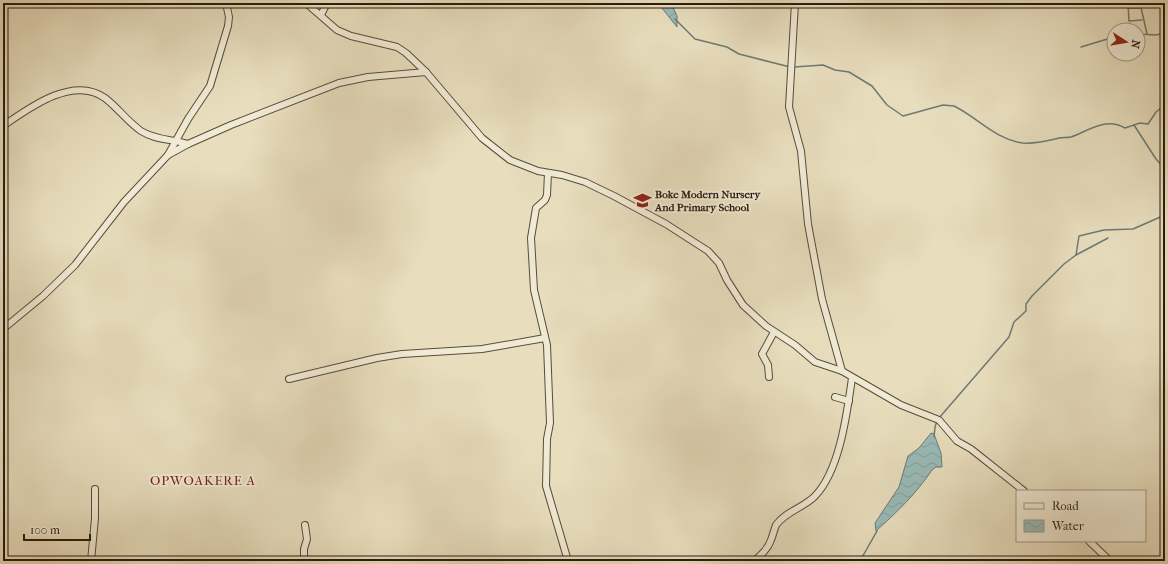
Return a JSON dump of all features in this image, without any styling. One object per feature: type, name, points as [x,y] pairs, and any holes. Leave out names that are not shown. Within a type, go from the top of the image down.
[{"type":"street","points":[[3,328],[43,296],[75,265],[124,202],[168,155],[188,119],[210,86],[228,26],[229,17],[226,3]]},
{"type":"street","points":[[306,3],[321,14],[337,30],[351,36],[397,48],[406,53],[426,72],[482,138],[519,165],[585,182],[666,224],[708,251],[719,263],[743,305],[774,332],[795,344],[815,362],[842,371],[901,405],[939,420],[957,441],[971,449],[1023,490]]},
{"type":"street","points":[[321,14],[327,3]]},
{"type":"street","points":[[794,3],[789,107],[801,151],[808,224],[822,299],[842,371]]},
{"type":"street","points":[[168,155],[188,144],[231,125],[339,83],[368,77],[426,72]]},
{"type":"street","points":[[3,126],[38,102],[78,90],[105,98],[142,131],[159,138],[176,140],[188,144]]},
{"type":"street","points":[[548,173],[547,195],[536,208],[531,238],[534,290],[545,338],[550,423],[547,439],[546,486],[568,561]]},
{"type":"street","points":[[769,377],[768,365],[762,354],[774,332]]},
{"type":"street","points":[[289,379],[377,358],[402,354],[482,350],[545,338]]},
{"type":"street","points":[[754,561],[767,549],[776,525],[797,507],[810,501],[825,486],[834,463],[849,401],[852,378]]},
{"type":"street","points":[[835,397],[849,401]]},
{"type":"street","points":[[90,561],[95,489]]},
{"type":"street","points":[[304,561],[304,549],[307,539],[305,525]]},
{"type":"street","points":[[1090,542],[1110,561]]},
{"type":"water","points":[[658,3],[671,3],[677,16],[677,27]]},
{"type":"water","points":[[931,433],[934,434],[941,453],[942,467],[936,467],[932,470],[906,502],[876,531],[875,523],[899,487],[908,456],[919,448]]},
{"type":"waterway","points":[[1128,3],[1129,21],[1142,20]]},
{"type":"waterway","points":[[1140,3],[1147,34]]},
{"type":"waterway","points":[[1128,8],[1140,8]]},
{"type":"waterway","points":[[675,19],[695,39],[727,47],[739,54],[790,67]]},
{"type":"waterway","points":[[1146,34],[1156,35],[1164,33],[1165,43]]},
{"type":"waterway","points":[[1081,47],[1106,39]]},
{"type":"waterway","points":[[794,67],[823,65],[835,70],[849,72],[872,86],[887,105],[903,116],[943,105],[954,106],[1004,138],[1023,143],[1037,143],[1071,137],[1091,128],[1105,124],[1118,125],[1125,128],[1140,123],[1148,124],[1156,112],[1165,105]]},
{"type":"waterway","points":[[1134,125],[1156,159],[1165,169]]},
{"type":"waterway","points":[[1076,255],[1079,236],[1104,230],[1133,229],[1165,215]]},
{"type":"waterway","points":[[939,418],[1009,337],[1014,322],[1026,311],[1026,304],[1032,296],[1064,264],[1076,255],[1108,238]]},
{"type":"waterway","points":[[934,437],[937,421]]},
{"type":"waterway","points":[[860,561],[877,531]]},
{"type":"place","name":"Boke Modern Nursery And Primary School","points":[[642,200]]},
{"type":"district","name":"OPWOAKERE A","points":[[203,480]]}]
